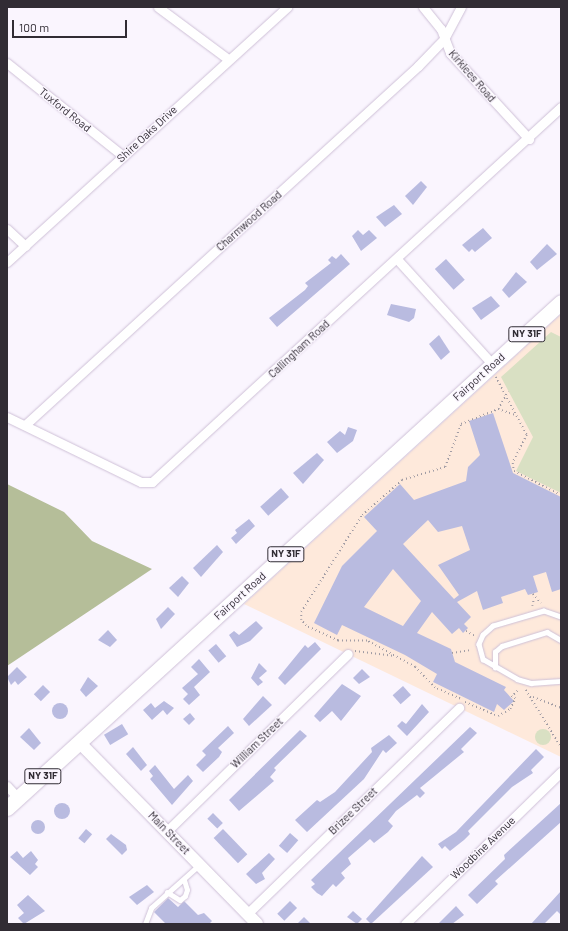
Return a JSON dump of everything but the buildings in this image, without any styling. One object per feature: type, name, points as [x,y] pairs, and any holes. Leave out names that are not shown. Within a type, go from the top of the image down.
[{"type":"main road","name":"Fairport Road","points":[[12,803],[494,370],[561,302]]},
{"type":"street","points":[[158,7],[228,60]]},
{"type":"street","name":"Shire Oaks Drive","points":[[7,262],[287,7]]},
{"type":"street","name":"Kirklees Road","points":[[422,7],[437,23],[450,53],[529,139]]},
{"type":"street","name":"Charmwood Road","points":[[25,425],[444,39],[461,7]]},
{"type":"street","name":"Tuxford Road","points":[[7,64],[123,156]]},
{"type":"street","name":"Callingham Road","points":[[7,417],[141,482],[152,482],[529,139],[561,107]]},
{"type":"street","points":[[7,229],[25,246]]},
{"type":"street","points":[[397,259],[494,370]]},
{"type":"street","name":"William Street","points":[[167,831],[348,654]]},
{"type":"street","name":"Brizee Street","points":[[252,921],[459,708]]},
{"type":"street","name":"Main Street","points":[[80,743],[200,864],[252,921]]},
{"type":"street","name":"Woodbine Avenue","points":[[405,924],[561,772]]},
{"type":"street","points":[[7,786],[12,803]]},
{"type":"lane","points":[[561,617],[544,611],[488,629],[480,640],[480,650],[483,659],[495,668],[524,682],[561,681]]},
{"type":"lane","points":[[495,668],[495,652],[502,646],[547,632],[561,640]]},
{"type":"lane","points":[[149,923],[151,908],[167,892],[184,880],[200,864]]},
{"type":"lane","points":[[167,892],[180,900],[185,896],[184,880]]},
{"type":"path","points":[[494,370],[505,394],[526,432]]},
{"type":"path","points":[[498,409],[505,394],[508,392]]},
{"type":"path","points":[[516,415],[498,409],[461,424],[445,467],[402,480],[362,515],[303,605],[301,620],[306,626],[338,641],[367,641],[415,667],[434,688],[498,716],[510,709],[515,701],[512,696],[520,689]]},
{"type":"path","points":[[529,431],[526,432],[513,464],[514,471],[561,495]]},
{"type":"path","points":[[532,606],[534,598],[533,594]]},
{"type":"path","points":[[534,598],[541,603]]},
{"type":"path","points":[[466,631],[475,636]]},
{"type":"path","points":[[452,653],[472,650]]},
{"type":"path","points":[[348,654],[356,651],[396,657]]},
{"type":"path","points":[[526,690],[533,697],[561,747]]},
{"type":"path","points":[[533,697],[561,708]]},
{"type":"shaded area","points":[[561,314],[561,757],[244,604]]},
{"type":"green space","points":[[551,332],[561,337],[561,493],[516,471],[533,437],[501,377]]},
{"type":"green space","points":[[7,484],[64,512],[92,541],[152,569],[7,666]]},
{"type":"green space","points":[[543,729],[549,731],[551,737],[549,743],[543,745],[537,743],[535,737],[537,731]]}]
